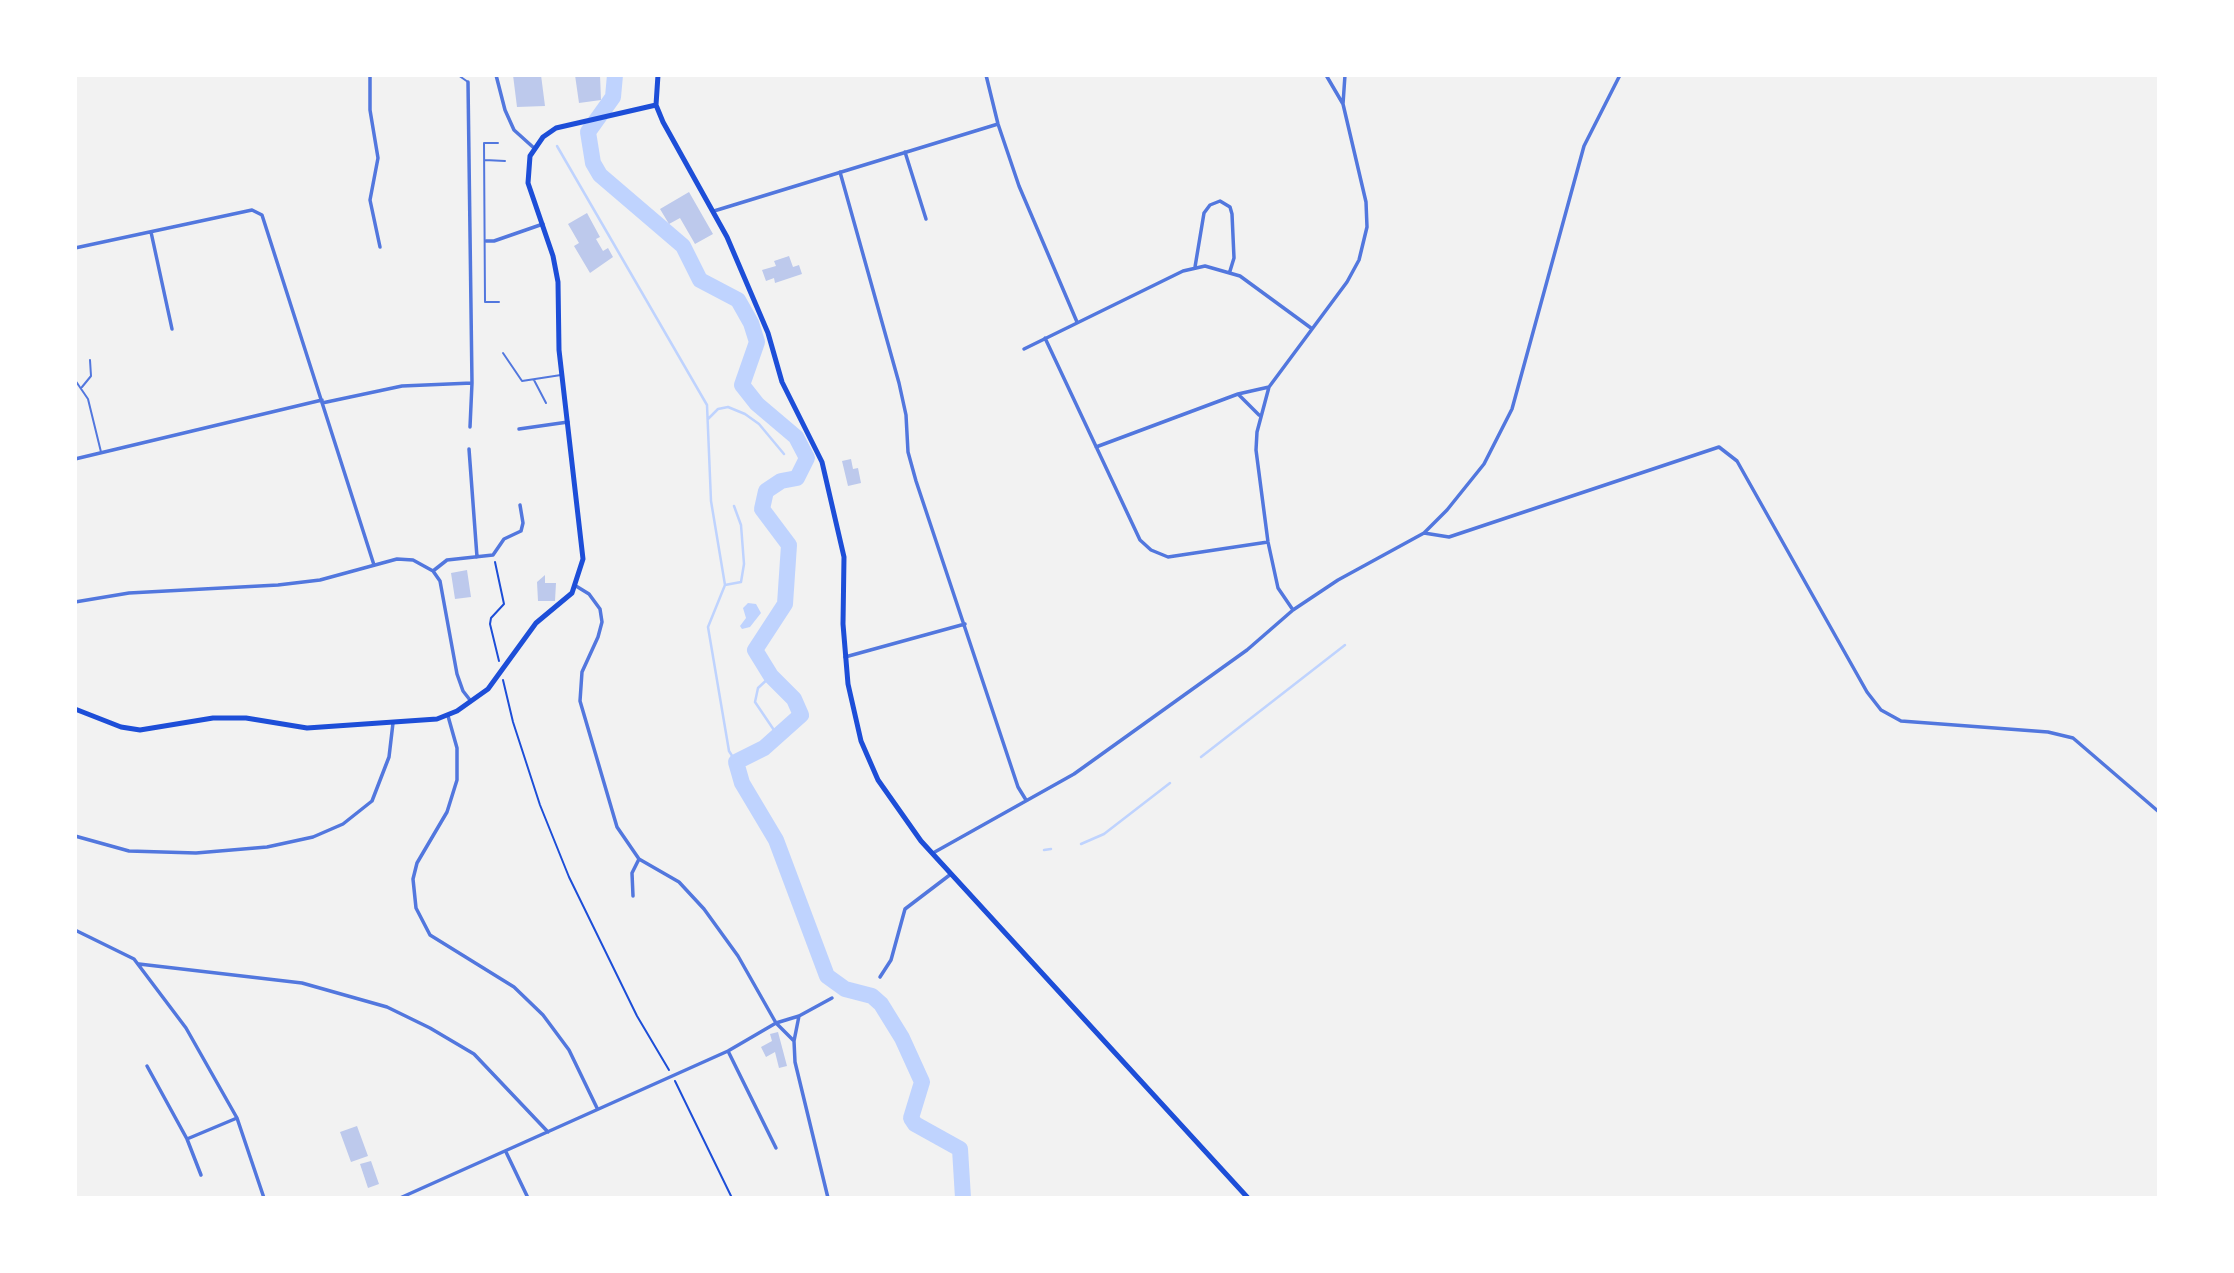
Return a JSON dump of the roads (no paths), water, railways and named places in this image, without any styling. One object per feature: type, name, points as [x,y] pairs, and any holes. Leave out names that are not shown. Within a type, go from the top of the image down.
[{"type":"main road","points":[[658,75],[656,105],[663,122],[714,211],[768,333],[782,382],[825,472],[844,557],[845,657],[855,721],[868,759],[895,808],[951,874],[1017,942],[1248,1198]]},
{"type":"main road","points":[[75,709],[121,727],[140,730],[213,718],[246,718],[307,728],[393,723],[448,716],[488,689],[536,623],[567,599],[576,586],[583,559],[561,375],[558,282],[553,256],[526,173],[534,148],[556,128],[656,105]]},
{"type":"street","points":[[370,75],[370,110],[378,158],[370,200],[380,247]]},
{"type":"street","points":[[496,75],[505,110],[514,130],[534,148]]},
{"type":"street","points":[[986,75],[998,124],[1019,186],[1077,322]]},
{"type":"street","points":[[1326,75],[1343,104]]},
{"type":"street","points":[[1293,610],[1278,588],[1268,542],[1256,450],[1259,416],[1269,387],[1347,282],[1359,260],[1367,227],[1366,202],[1343,104],[1345,75]]},
{"type":"street","points":[[933,853],[1074,774],[1247,650],[1293,610],[1338,580],[1424,533],[1471,482],[1497,443],[1512,409],[1584,146],[1620,75]]},
{"type":"street","points":[[468,82],[472,383],[470,427]]},
{"type":"street","points":[[714,211],[998,124]]},
{"type":"street","points":[[905,152],[926,219]]},
{"type":"street","points":[[840,172],[899,383],[906,415],[908,452],[1018,787],[1026,800]]},
{"type":"street","points":[[1195,267],[1205,213],[1210,205],[1220,201],[1230,207],[1232,214],[1234,258],[1230,271]]},
{"type":"street","points":[[75,248],[252,210],[259,212],[264,218],[374,565]]},
{"type":"street","points":[[486,241],[495,242],[543,224]]},
{"type":"street","points":[[152,232],[172,329]]},
{"type":"street","points":[[1024,349],[1195,267],[1214,266],[1230,271],[1311,328]]},
{"type":"street","points":[[1045,338],[1140,540],[1151,550],[1168,557],[1268,542]]},
{"type":"street","points":[[75,459],[402,386],[472,383]]},
{"type":"street","points":[[1096,447],[1238,394],[1269,387]]},
{"type":"street","points":[[1238,394],[1259,416]]},
{"type":"street","points":[[519,429],[568,422]]},
{"type":"street","points":[[1424,533],[1449,537],[1719,447],[1737,461],[1867,692],[1881,710],[1901,721],[2048,732],[2073,738],[2159,812]]},
{"type":"street","points":[[469,449],[477,557]]},
{"type":"street","points":[[433,571],[447,560],[493,555],[504,539],[521,531],[523,523],[520,505]]},
{"type":"street","points":[[75,602],[129,593],[278,585],[320,580],[406,559],[420,562],[433,571],[442,589],[457,674],[463,691],[472,702]]},
{"type":"street","points":[[576,586],[596,601],[602,622],[582,672],[582,713],[594,742],[617,827],[639,859],[679,882],[704,909],[738,956],[776,1023],[794,1041]]},
{"type":"street","points":[[845,657],[964,624]]},
{"type":"street","points":[[448,716],[457,748],[457,780],[447,813],[417,863],[413,879],[416,908],[430,935],[514,987],[543,1015],[569,1050],[597,1108]]},
{"type":"street","points":[[75,836],[130,851],[184,853],[267,847],[313,837],[343,824],[372,801],[388,757],[393,723]]},
{"type":"street","points":[[633,896],[632,873],[639,859]]},
{"type":"street","points":[[880,977],[891,960],[905,909],[951,874]]},
{"type":"street","points":[[75,930],[114,947],[139,964],[186,1028],[237,1118],[264,1198]]},
{"type":"street","points":[[139,964],[302,983],[387,1007],[474,1054],[548,1132]]},
{"type":"street","points":[[400,1198],[411,1196],[597,1108],[728,1051],[776,1023],[799,1016],[832,998]]},
{"type":"street","points":[[799,1016],[794,1041],[795,1062],[828,1198]]},
{"type":"street","points":[[728,1051],[776,1148]]},
{"type":"street","points":[[147,1066],[187,1139],[201,1175]]},
{"type":"street","points":[[187,1139],[237,1118]]},
{"type":"street","points":[[506,1152],[528,1198]]},
{"type":"lane","points":[[458,75],[468,82]]},
{"type":"lane","points":[[498,143],[484,143],[484,160],[485,302],[499,302]]},
{"type":"lane","points":[[484,160],[505,161]]},
{"type":"lane","points":[[503,354],[522,381],[561,375]]},
{"type":"lane","points":[[82,387],[91,376],[90,360]]},
{"type":"lane","points":[[534,379],[546,404]]},
{"type":"lane","points":[[75,380],[89,399],[101,453]]},
{"type":"water","points":[[748,603],[756,604],[761,613],[750,627],[742,629],[740,626],[746,618],[743,608]]},
{"type":"waterway","points":[[615,75],[613,97],[588,132],[593,163],[600,175],[683,246],[700,280],[738,300],[751,323],[757,342],[742,385],[757,404],[796,437],[807,458],[797,478],[781,481],[766,491],[762,509],[789,545],[785,604],[755,650],[771,676],[794,699],[801,715],[764,748],[736,762],[742,783],[776,840],[827,976],[845,989],[872,996],[881,1004],[902,1038],[922,1082],[911,1118],[915,1124],[960,1149],[963,1198]]},
{"type":"waterway","points":[[557,146],[707,405],[711,501],[725,585],[708,627],[729,751],[736,762]]},
{"type":"waterway","points":[[708,419],[718,409],[728,407],[745,414],[759,424],[784,454]]},
{"type":"waterway","points":[[725,585],[741,582],[744,564],[741,525],[734,506]]},
{"type":"waterway","points":[[1201,757],[1345,645]]},
{"type":"waterway","points":[[771,676],[758,688],[755,702],[778,736]]},
{"type":"waterway","points":[[1081,844],[1104,834],[1170,783]]},
{"type":"waterway","points":[[1044,850],[1051,849]]}]
